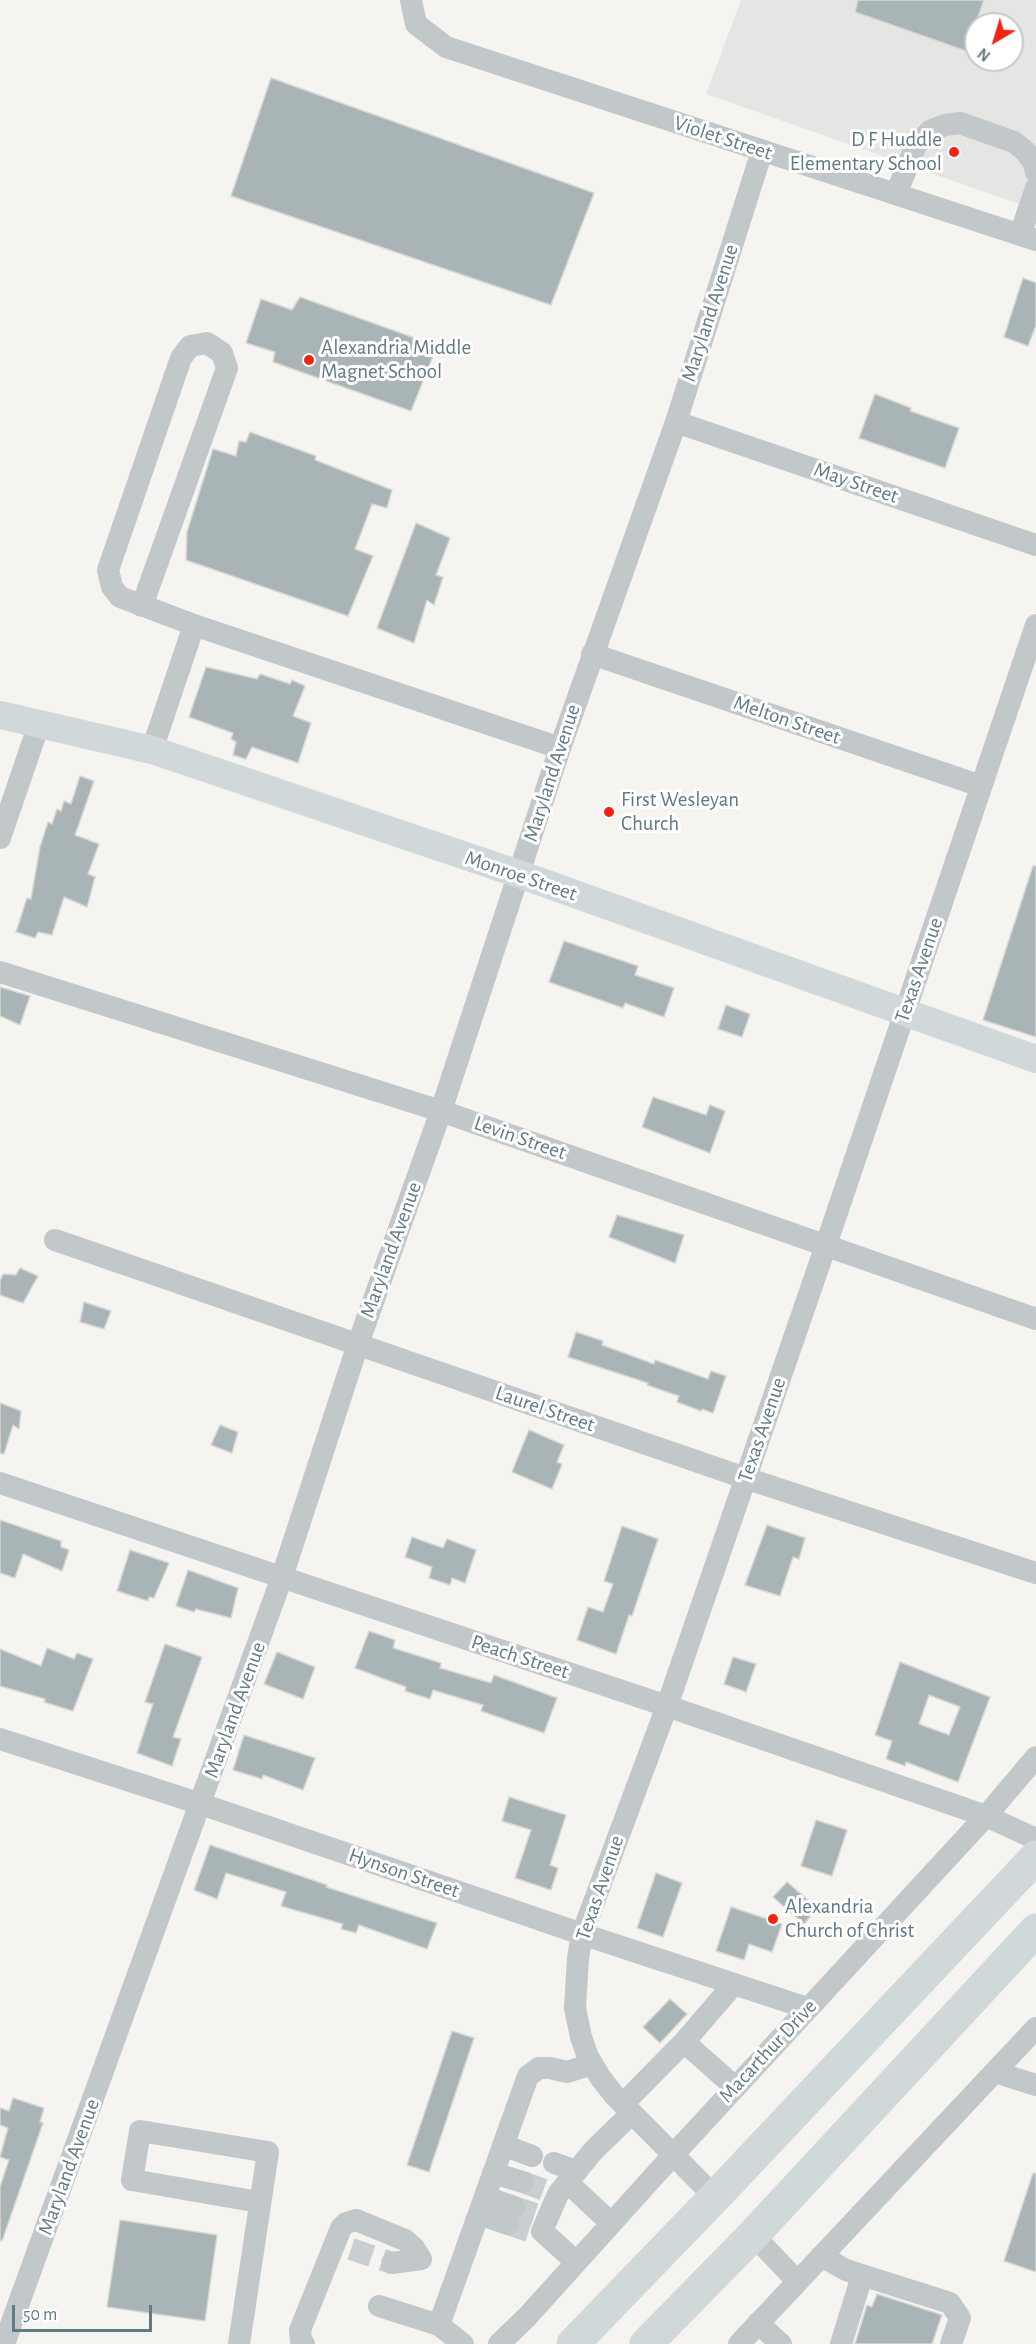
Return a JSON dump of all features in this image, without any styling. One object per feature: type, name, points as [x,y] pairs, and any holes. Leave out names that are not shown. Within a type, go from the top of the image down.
[{"type":"highway","points":[[573,2344],[1036,1857]]},
{"type":"highway","points":[[646,2344],[753,2235],[1036,1930]]},
{"type":"highway","points":[[715,2197],[753,2235]]},
{"type":"main road","name":"Monroe Street","points":[[0,715],[152,750],[519,874],[1036,1059]]},
{"type":"street","name":"Violet Street","points":[[411,0],[416,24],[446,47],[1028,237]]},
{"type":"street","points":[[896,194],[916,145],[930,130],[945,124],[960,123],[1014,142],[1025,151],[1036,171]]},
{"type":"street","name":"Maryland Avenue","points":[[4,2344],[282,1577],[358,1344],[441,1111],[592,654],[676,422],[762,151]]},
{"type":"street","points":[[1028,237],[1036,188]]},
{"type":"street","points":[[142,606],[227,368],[222,353],[207,343],[190,346],[181,358],[108,570],[111,587],[120,597],[142,606],[194,626],[560,748]]},
{"type":"street","name":"May Street","points":[[676,422],[1036,545]]},
{"type":"street","name":"Texas Avenue","points":[[715,2197],[627,2109],[592,2064],[581,2037],[575,2008],[582,1935],[667,1706],[1036,625]]},
{"type":"street","points":[[152,750],[194,626]]},
{"type":"street","name":"Melton Street","points":[[592,654],[981,786]]},
{"type":"street","points":[[0,838],[39,724]]},
{"type":"street","name":"Levin Street","points":[[0,972],[441,1111],[1036,1319]]},
{"type":"street","name":"Laurel Street","points":[[55,1240],[745,1478],[1036,1573]]},
{"type":"street","name":"Peach Street","points":[[0,1483],[667,1706],[986,1816],[1036,1839]]},
{"type":"street","name":"Hynson Street","points":[[0,1738],[201,1804],[582,1935],[807,2008]]},
{"type":"street","name":"Macarthur Drive","points":[[500,2344],[986,1816],[1036,1757]]},
{"type":"street","points":[[529,2221],[554,2184],[593,2151],[734,1984]]},
{"type":"street","points":[[739,2344],[1036,2028]]},
{"type":"street","points":[[684,2042],[735,2087]]},
{"type":"street","points":[[439,2325],[528,2076],[539,2068],[567,2072],[592,2064]]},
{"type":"street","points":[[995,2072],[1036,2085]]},
{"type":"street","points":[[239,2344],[268,2152],[140,2131],[132,2180],[259,2202]]},
{"type":"street","points":[[503,2145],[532,2156]]},
{"type":"street","points":[[554,2163],[554,2184]]},
{"type":"street","points":[[493,2173],[554,2184],[611,2223]]},
{"type":"street","points":[[482,2205],[529,2221],[576,2262]]},
{"type":"street","points":[[304,2344],[300,2330],[315,2287],[348,2239],[340,2228],[346,2223],[356,2220],[405,2240],[414,2247],[421,2259]]},
{"type":"street","points":[[753,2235],[797,2281]]},
{"type":"street","points":[[821,2256],[862,2276],[950,2303],[960,2318],[951,2344]]},
{"type":"street","points":[[395,2257],[421,2259],[458,2273]]},
{"type":"street","points":[[841,2344],[862,2276]]},
{"type":"street","points":[[379,2307],[439,2325],[463,2344]]},
{"type":"street","points":[[758,2324],[781,2344]]},
{"type":"shaded area","name":"D F Huddle Elementary School","points":[[741,0],[1036,0],[1036,210],[706,94]]},
{"type":"building","points":[[858,0],[984,0],[980,12],[964,12],[964,50],[855,12]]},
{"type":"building","points":[[271,78],[594,193],[551,305],[231,196]]},
{"type":"building","points":[[1023,278],[1036,283],[1036,325],[1028,346],[1004,337]]},
{"type":"building","points":[[300,297],[437,346],[411,411],[273,362],[275,352],[246,343],[261,299],[292,310]]},
{"type":"building","points":[[875,394],[911,408],[910,411],[959,428],[945,468],[859,438]]},
{"type":"building","points":[[250,432],[316,456],[315,460],[392,490],[387,508],[372,504],[355,549],[373,556],[348,616],[186,560],[187,532],[213,449],[236,456],[239,441],[246,442]]},
{"type":"building","points":[[416,523],[450,538],[436,575],[443,577],[434,605],[427,600],[414,643],[377,628]]},
{"type":"building","points":[[206,667],[257,679],[260,674],[290,684],[292,680],[305,686],[293,716],[311,723],[298,763],[252,747],[246,759],[233,755],[236,742],[231,739],[233,733],[189,717]]},
{"type":"building","points":[[80,776],[94,781],[75,835],[99,844],[88,874],[95,877],[87,907],[64,897],[52,935],[38,932],[35,938],[16,932],[27,898],[31,899],[40,847],[48,822],[52,824],[57,809],[61,811],[64,801],[71,804]]},
{"type":"building","points":[[1033,866],[1036,866],[1036,1037],[983,1020]]},
{"type":"building","points":[[564,941],[638,966],[635,975],[674,988],[664,1017],[625,1003],[623,1008],[549,982]]},
{"type":"building","points":[[0,987],[30,996],[20,1025],[0,1016]]},
{"type":"building","points":[[726,1005],[750,1014],[742,1037],[718,1029]]},
{"type":"building","points":[[653,1097],[706,1115],[710,1105],[725,1111],[710,1153],[642,1127]]},
{"type":"building","points":[[617,1215],[684,1235],[675,1263],[609,1237]]},
{"type":"building","points":[[20,1268],[38,1276],[23,1303],[0,1295],[0,1281],[3,1274],[16,1275]]},
{"type":"building","points":[[84,1302],[111,1311],[104,1329],[80,1322]]},
{"type":"building","points":[[576,1332],[603,1341],[602,1345],[654,1364],[655,1360],[708,1379],[711,1371],[726,1376],[713,1413],[677,1402],[679,1396],[647,1385],[648,1383],[568,1357]]},
{"type":"building","points":[[0,1403],[21,1411],[19,1429],[13,1425],[4,1454],[0,1453]]},
{"type":"building","points":[[220,1425],[238,1432],[232,1453],[211,1445]]},
{"type":"building","points":[[529,1430],[564,1445],[557,1462],[562,1464],[552,1489],[512,1472]]},
{"type":"building","points":[[0,1520],[61,1541],[61,1547],[69,1550],[62,1571],[23,1554],[15,1578],[0,1573]]},
{"type":"building","points":[[767,1525],[805,1538],[799,1559],[793,1557],[780,1596],[745,1585]]},
{"type":"building","points":[[622,1526],[658,1539],[632,1616],[629,1615],[616,1654],[577,1640],[588,1607],[603,1612],[613,1584],[604,1581]]},
{"type":"building","points":[[412,1537],[443,1548],[447,1539],[476,1550],[465,1583],[452,1578],[450,1585],[429,1578],[432,1567],[405,1557]]},
{"type":"building","points":[[130,1550],[169,1563],[154,1598],[149,1597],[148,1601],[117,1591]]},
{"type":"building","points":[[188,1570],[238,1588],[231,1618],[196,1609],[194,1612],[176,1606]]},
{"type":"building","points":[[369,1631],[395,1640],[393,1648],[441,1663],[440,1668],[491,1683],[494,1675],[557,1698],[544,1733],[481,1711],[483,1705],[433,1690],[430,1699],[405,1691],[406,1687],[355,1668]]},
{"type":"building","points":[[165,1644],[202,1657],[173,1737],[181,1739],[172,1766],[137,1753],[153,1704],[145,1702]]},
{"type":"building","points":[[47,1648],[74,1659],[77,1653],[93,1659],[73,1711],[44,1702],[45,1699],[0,1686],[0,1649],[41,1666]]},
{"type":"building","points":[[277,1652],[315,1667],[303,1699],[264,1684]]},
{"type":"building","points":[[733,1657],[756,1664],[746,1692],[724,1684]]},
{"type":"building","points":[[900,1662],[990,1697],[958,1782],[906,1762],[905,1766],[886,1759],[892,1741],[875,1735]],"holes":[[[929,1695],[960,1707],[949,1735],[919,1724]]]},
{"type":"building","points":[[244,1735],[315,1758],[303,1790],[263,1775],[262,1779],[233,1770]]},
{"type":"building","points":[[509,1797],[566,1815],[550,1865],[558,1868],[551,1890],[515,1878],[531,1830],[502,1821]]},
{"type":"building","points":[[816,1820],[847,1830],[832,1876],[801,1866]]},
{"type":"building","points":[[210,1845],[327,1885],[326,1887],[437,1923],[427,1949],[359,1925],[356,1933],[341,1929],[343,1924],[281,1906],[286,1892],[226,1873],[217,1899],[194,1890]]},
{"type":"building","points":[[656,1873],[682,1883],[663,1937],[637,1928]]},
{"type":"building","points":[[787,1882],[817,1908],[804,1924],[773,1897]]},
{"type":"building","points":[[731,1907],[782,1924],[772,1952],[749,1944],[744,1960],[716,1951]]},
{"type":"building","points":[[670,1999],[687,2014],[660,2043],[643,2027]]},
{"type":"building","points":[[452,2031],[474,2038],[429,2172],[407,2165]]},
{"type":"building","points":[[13,2098],[44,2108],[40,2122],[43,2123],[2,2241],[0,2240],[0,2187],[9,2160],[0,2157],[8,2128],[0,2125],[0,2108],[9,2111]]},
{"type":"building","points":[[1033,2173],[1036,2174],[1036,2272],[1004,2261]]},
{"type":"building","points":[[120,2220],[217,2235],[205,2321],[107,2307]]},
{"type":"building","points":[[877,2294],[942,2315],[932,2344],[855,2344],[867,2305],[872,2307]]},
{"type":"tunnel","points":[[523,2182],[544,2190]]},
{"type":"tunnel","points":[[514,2207],[535,2214]]},
{"type":"tunnel","points":[[508,2224],[529,2231]]},
{"type":"tunnel","points":[[351,2249],[392,2263]]},
{"type":"place","name":"D F Huddle Elementary School","points":[[954,152]]},
{"type":"place","name":"Alexandria Middle Magnet School","points":[[309,360]]},
{"type":"place","name":"First Wesleyan Church","points":[[609,812]]},
{"type":"place","name":"Alexandria Church of Christ","points":[[773,1919]]}]
